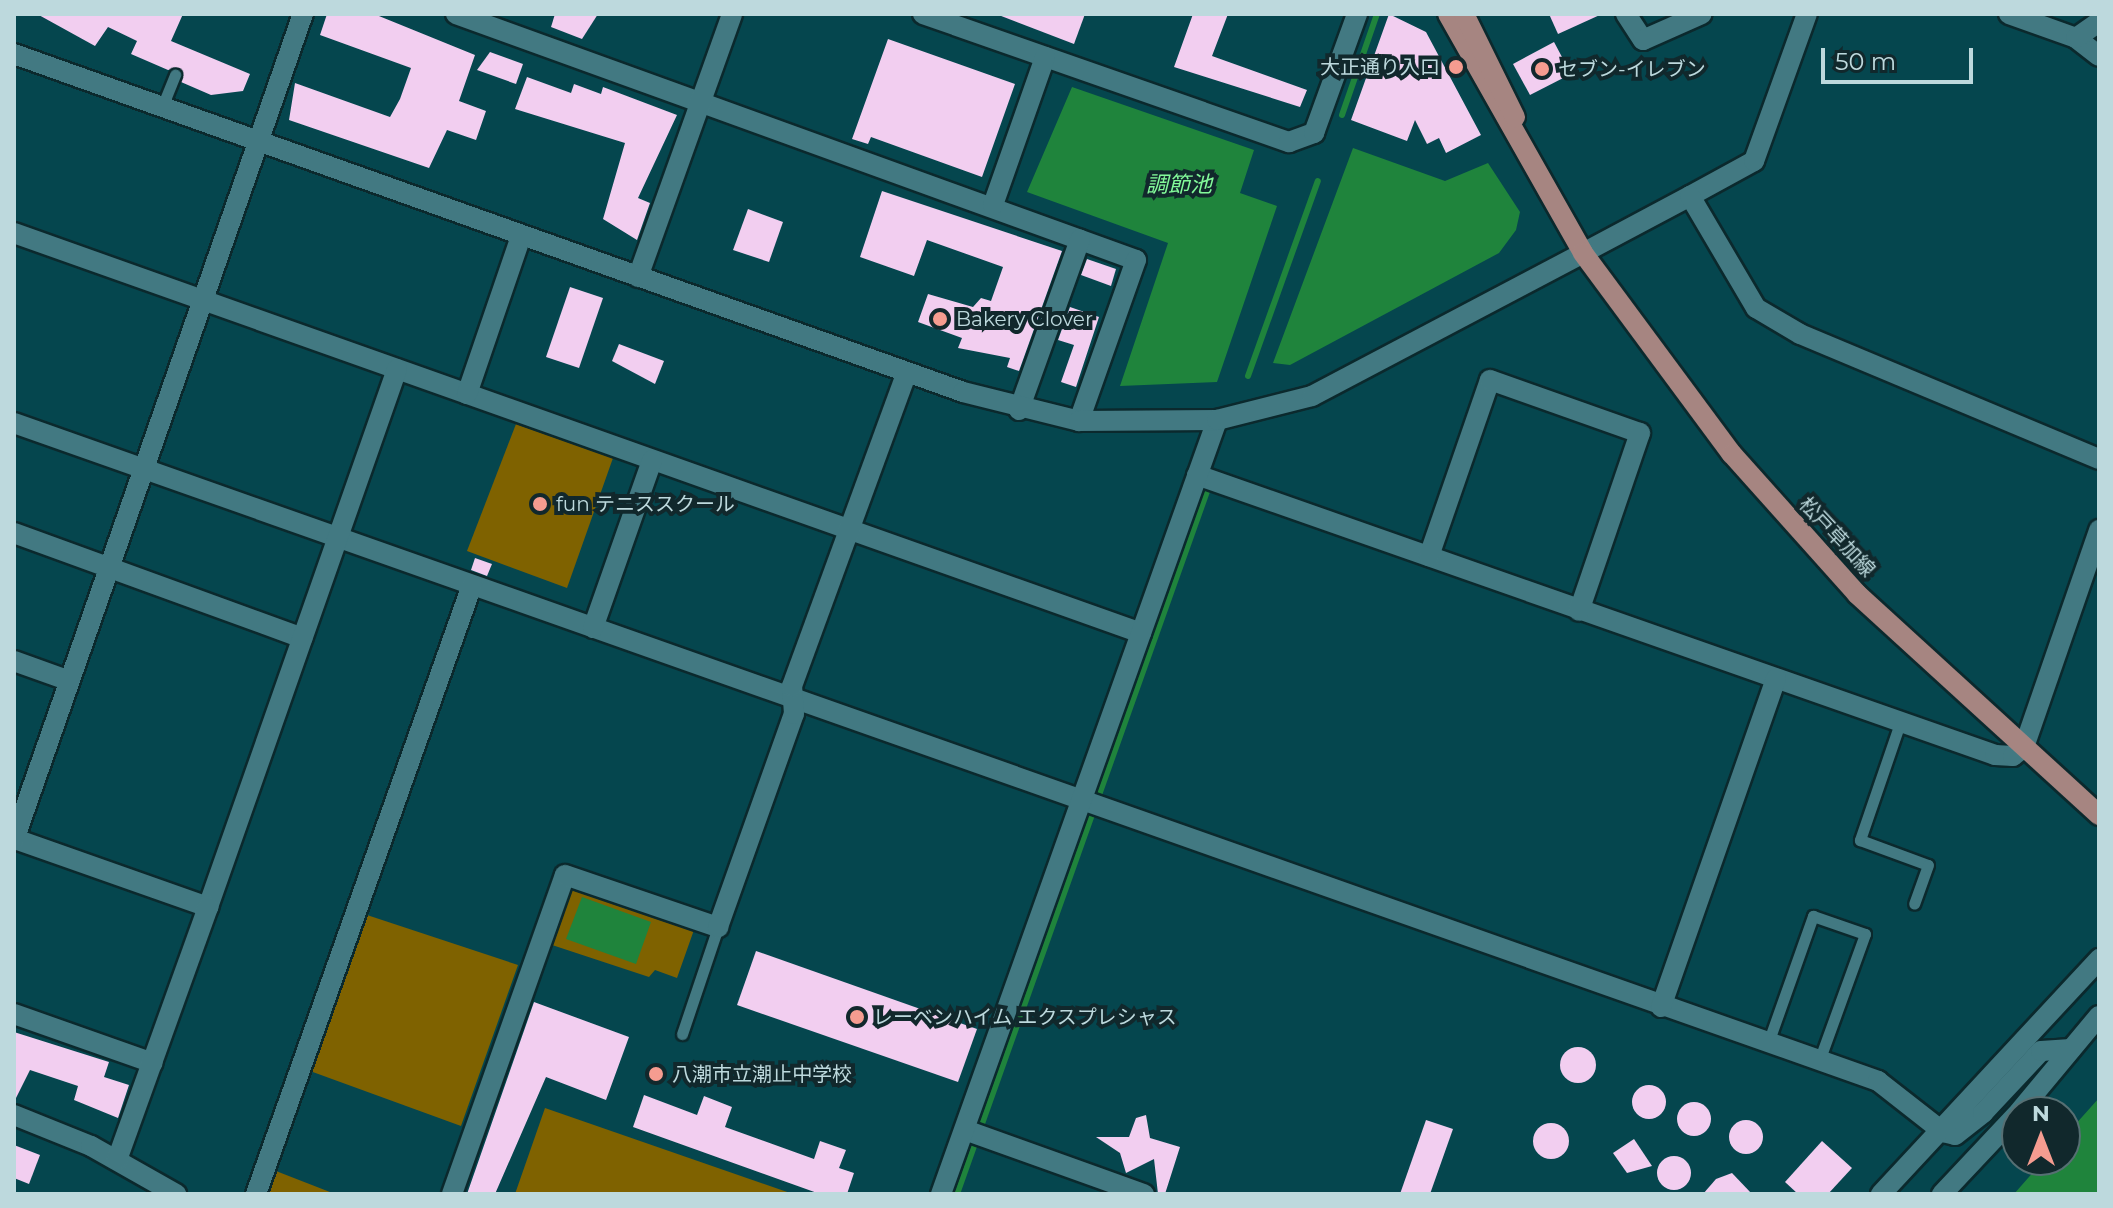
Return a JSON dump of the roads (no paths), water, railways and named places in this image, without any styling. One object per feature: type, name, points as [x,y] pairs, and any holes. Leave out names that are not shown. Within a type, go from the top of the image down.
[{"type":"main road","name":"松戸草加線","points":[[1448,14],[1583,253],[1662,368],[1792,526],[2099,815]]},
{"type":"main road","name":"松戸草加線","points":[[1464,14],[1583,253]]},
{"type":"street","points":[[208,907],[14,840],[206,301],[303,14]]},
{"type":"street","points":[[456,14],[993,205],[1136,260],[1079,421]]},
{"type":"street","points":[[638,277],[732,14]]},
{"type":"street","points":[[934,16],[1289,142],[1314,133],[1357,14]]},
{"type":"street","points":[[1626,14],[1643,40],[1702,14]]},
{"type":"street","points":[[14,54],[259,144],[1019,410],[1079,421],[1217,420],[1312,396],[1754,161],[1807,14]]},
{"type":"street","points":[[2009,14],[2076,38],[2099,56]]},
{"type":"street","points":[[2076,38],[2099,22]]},
{"type":"street","points":[[993,205],[1045,57]]},
{"type":"street","points":[[1690,196],[1756,308],[1800,334],[2099,459]]},
{"type":"street","points":[[14,233],[1141,633]]},
{"type":"street","points":[[467,394],[521,236]]},
{"type":"street","points":[[1019,410],[1080,240]]},
{"type":"street","points":[[117,1160],[397,369]]},
{"type":"street","points":[[452,1194],[565,875],[718,927],[794,714],[793,698],[849,530],[907,372]]},
{"type":"street","points":[[1429,556],[1490,380],[1640,433],[1579,611]]},
{"type":"street","points":[[941,1194],[1092,803],[1141,633],[1217,420]]},
{"type":"street","points":[[14,423],[1661,1007],[1878,1081],[1943,1132],[1955,1135],[1983,1113],[2041,1051],[2071,1049]]},
{"type":"street","points":[[593,628],[652,460]]},
{"type":"street","points":[[1197,475],[1995,755],[2013,756],[2024,747],[2099,530]]},
{"type":"street","points":[[14,533],[302,638]]},
{"type":"street","points":[[256,1194],[472,585]]},
{"type":"street","points":[[14,661],[70,681]]},
{"type":"street","points":[[1661,1007],[1776,679]]},
{"type":"street","points":[[14,778],[34,785]]},
{"type":"street","points":[[1881,1194],[1943,1132],[2099,959]]},
{"type":"street","points":[[14,1014],[153,1063]]},
{"type":"street","points":[[2032,1096],[2099,1016]]},
{"type":"street","points":[[14,1115],[117,1160],[176,1194]]},
{"type":"street","points":[[965,1130],[1144,1194]]},
{"type":"street","points":[[1942,1194],[2001,1131]]},
{"type":"lane","points":[[162,107],[175,75]]},
{"type":"lane","points":[[1900,723],[1860,840],[1928,865],[1914,904]]},
{"type":"lane","points":[[1768,1043],[1813,916],[1852,929],[1865,934],[1819,1061]]},
{"type":"lane","points":[[682,1034],[718,927]]},
{"type":"water","name":"調節池","points":[[1072,87],[1254,150],[1240,193],[1277,206],[1217,382],[1120,386],[1168,243],[1027,192]]},
{"type":"water","points":[[1353,148],[1445,181],[1488,163],[1520,212],[1516,230],[1499,253],[1290,365],[1273,363]]},
{"type":"water","points":[[582,897],[651,922],[636,964],[566,939]]},
{"type":"water","points":[[2099,1098],[2099,1194],[2014,1194],[2030,1176],[2081,1176],[2081,1118]]},
{"type":"waterway","points":[[1342,115],[1377,14]]},
{"type":"waterway","points":[[1248,376],[1318,181]]},
{"type":"waterway","points":[[957,1194],[1209,486]]},
{"type":"place","name":"大正通り入口","points":[[1456,67]]},
{"type":"place","name":"セブン-イレブン","points":[[1542,69]]},
{"type":"place","name":"Bakery Clover","points":[[940,319]]},
{"type":"place","name":"fun テニススクール","points":[[540,504]]},
{"type":"place","name":"レーベンハイム エクスプレシャス","points":[[857,1017]]},
{"type":"place","name":"八潮市立潮止中学校","points":[[656,1074]]}]
